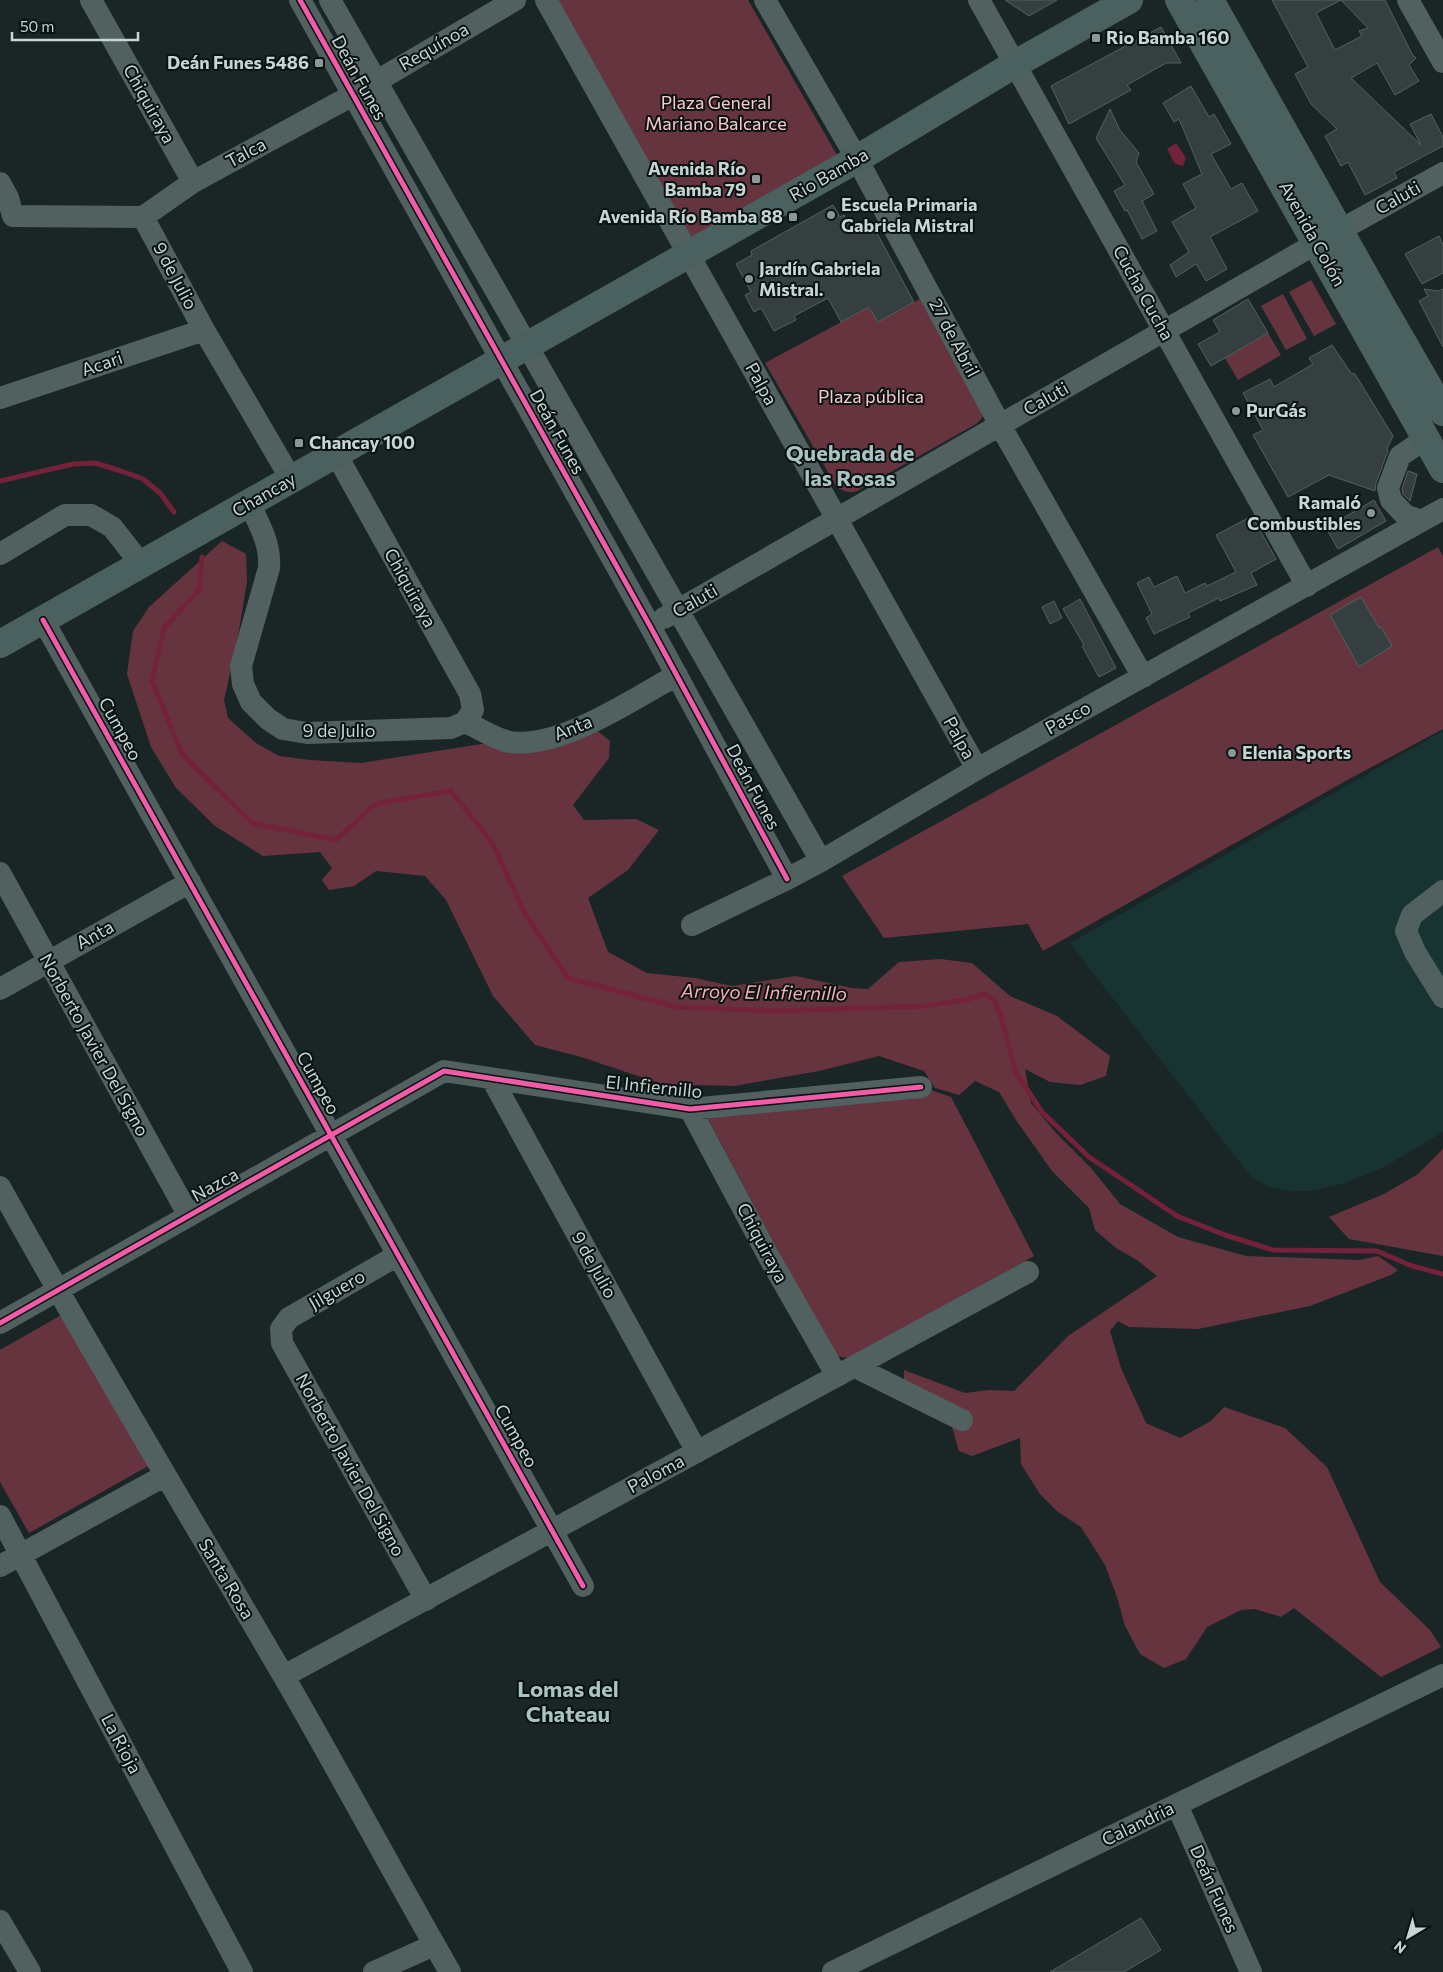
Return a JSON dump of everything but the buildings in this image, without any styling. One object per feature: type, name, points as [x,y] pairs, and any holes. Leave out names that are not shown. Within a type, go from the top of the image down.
[{"type":"main road","name":"Rio Bamba","points":[[527,346],[857,159],[1015,64],[1129,0]]},
{"type":"main road","name":"Avenida Colón","points":[[1179,0],[1328,236],[1382,308],[1443,412]]},
{"type":"main road","name":"Avenida Colón","points":[[1210,0],[1328,236],[1426,439],[1443,469]]},
{"type":"main road","name":"Chancay","points":[[0,644],[527,346]]},
{"type":"street","name":"Chiquiraya","points":[[91,0],[193,182]]},
{"type":"street","name":"Deán Funes","points":[[300,0],[650,626],[787,879]]},
{"type":"street","name":"Deán Funes","points":[[330,0],[821,861]]},
{"type":"street","name":"Requínoa","points":[[354,95],[516,0]]},
{"type":"street","name":"Palpa","points":[[546,0],[977,769]]},
{"type":"street","name":"27 de Abril","points":[[765,0],[857,159],[1000,425],[1143,677]]},
{"type":"street","name":"Cucha Cucha","points":[[979,0],[1307,586]]},
{"type":"street","points":[[1408,0],[1443,62]]},
{"type":"street","name":"Talca","points":[[143,217],[193,182],[354,95]]},
{"type":"street","name":"Caluti","points":[[650,626],[1328,236],[1443,173]]},
{"type":"street","points":[[0,183],[8,198],[6,217],[143,217]]},
{"type":"street","name":"9 de Julio","points":[[143,217],[204,330],[291,479]]},
{"type":"street","name":"Acari","points":[[0,398],[204,330]]},
{"type":"street","points":[[1421,521],[1405,515],[1391,500],[1388,488],[1400,456],[1426,439]]},
{"type":"street","name":"Chiquiraya","points":[[336,454],[470,694],[473,710],[465,722]]},
{"type":"street","name":"9 de Julio","points":[[249,503],[266,541],[270,556],[269,568],[241,666],[243,684],[251,702],[268,720],[284,729],[307,733],[451,728],[465,722]]},
{"type":"street","name":"Pasco","points":[[692,925],[821,861],[977,769],[1443,509]]},
{"type":"street","points":[[0,554],[65,515],[91,515],[112,527],[141,564]]},
{"type":"street","name":"Cumpeo","points":[[43,620],[583,1586]]},
{"type":"street","name":"Anta","points":[[465,722],[509,742],[532,742],[577,730],[677,675]]},
{"type":"street","name":"Norberto Javier Del Signo","points":[[0,873],[189,1216]]},
{"type":"street","name":"Anta","points":[[0,989],[190,882]]},
{"type":"street","points":[[1443,891],[1412,915],[1406,931],[1415,952],[1443,997]]},
{"type":"street","name":"Nazca","points":[[0,1323],[444,1071]]},
{"type":"street","name":"El Infiernillo","points":[[444,1071],[690,1109],[921,1087]]},
{"type":"street","name":"9 de Julio","points":[[492,1078],[697,1452]]},
{"type":"street","name":"Chiquiraya","points":[[690,1109],[769,1257],[846,1371]]},
{"type":"street","name":"Santa Rosa","points":[[0,1187],[57,1291],[164,1476],[284,1676],[450,1972]]},
{"type":"street","name":"Jilguero","points":[[281,1329],[289,1318],[398,1254]]},
{"type":"street","name":"Paloma","points":[[284,1676],[1028,1272]]},
{"type":"street","name":"Norberto Javier Del Signo","points":[[281,1329],[282,1344],[426,1600]]},
{"type":"street","points":[[846,1371],[962,1420]]},
{"type":"street","points":[[0,1566],[164,1476]]},
{"type":"street","name":"La Rioja","points":[[0,1516],[242,1972]]},
{"type":"street","name":"Calandria","points":[[833,1972],[1443,1675]]},
{"type":"street","name":"Deán Funes","points":[[1177,1805],[1250,1972]]},
{"type":"street","points":[[0,1921],[30,1972]]},
{"type":"street","points":[[374,1972],[434,1945]]},
{"type":"shaded area","points":[[1176,143],[1186,158],[1183,166],[1175,164],[1167,149]]},
{"type":"shaded area","points":[[1443,731],[1443,1132],[1384,1167],[1345,1183],[1311,1191],[1290,1191],[1270,1187],[1252,1178],[1070,943]]},
{"type":"green space","name":"Plaza General Mariano Balcarce","points":[[554,0],[748,0],[837,155],[691,239]]},
{"type":"green space","points":[[1311,280],[1336,324],[1314,336],[1289,292]]},
{"type":"green space","points":[[1283,294],[1307,339],[1286,350],[1261,306]]},
{"type":"green space","name":"Plaza pública","points":[[920,299],[982,414],[982,418],[976,424],[857,491],[843,491],[836,486],[765,363],[869,307],[878,322]]},
{"type":"green space","points":[[1268,333],[1281,355],[1238,380],[1225,358]]},
{"type":"green space","points":[[222,541],[246,554],[247,582],[237,642],[224,700],[228,718],[256,743],[279,756],[361,763],[494,742],[595,729],[610,741],[609,758],[573,805],[584,820],[636,819],[659,830],[628,870],[588,898],[608,952],[647,973],[695,978],[732,986],[796,976],[852,988],[868,989],[899,962],[940,959],[972,963],[1010,996],[1057,1016],[1110,1056],[1106,1076],[1080,1085],[1050,1082],[1025,1069],[1031,1103],[1056,1133],[1091,1168],[1120,1204],[1178,1237],[1246,1256],[1360,1260],[1378,1256],[1398,1270],[1391,1275],[1310,1306],[1198,1329],[1129,1327],[1118,1321],[1110,1331],[1121,1368],[1146,1423],[1180,1438],[1211,1421],[1224,1407],[1285,1428],[1327,1467],[1380,1582],[1430,1630],[1441,1647],[1381,1677],[1294,1608],[1281,1617],[1255,1609],[1241,1610],[1207,1627],[1186,1659],[1164,1668],[1140,1654],[1125,1626],[1105,1565],[1081,1527],[1058,1512],[1040,1494],[1021,1464],[1020,1438],[972,1456],[959,1451],[949,1417],[904,1384],[904,1370],[965,1393],[989,1390],[1014,1391],[1068,1336],[1157,1276],[1137,1260],[1116,1248],[1095,1230],[1089,1208],[1052,1171],[999,1092],[975,1081],[959,1095],[935,1088],[924,1071],[879,1056],[819,1071],[734,1086],[662,1084],[581,1057],[535,1045],[493,996],[446,900],[425,876],[376,871],[354,886],[329,890],[322,880],[332,868],[320,852],[263,856],[215,826],[176,788],[151,747],[127,674],[133,631],[149,607]]},
{"type":"green space","name":"Elenia Sports","points":[[1438,547],[1443,556],[1443,729],[1351,778],[1043,951],[1028,924],[884,938],[842,876]]},
{"type":"green space","points":[[928,1089],[951,1097],[1034,1256],[849,1358],[834,1356],[706,1115]]},
{"type":"green space","points":[[1443,1149],[1443,1256],[1349,1239],[1329,1217],[1384,1194],[1418,1174]]},
{"type":"green space","points":[[63,1314],[150,1465],[29,1533],[0,1482],[0,1350]]},
{"type":"waterway","name":"Arroyo El Infiernillo","points":[[0,481],[73,464],[95,463],[143,479],[160,493],[174,512]]},
{"type":"waterway","name":"Arroyo El Infiernillo","points":[[202,557],[199,590],[164,628],[152,681],[182,754],[252,823],[336,840],[375,804],[451,791],[493,844],[525,914],[568,978],[678,1007],[775,1011],[924,1006],[965,1000],[984,994],[994,1000],[1000,1013],[1016,1073],[1042,1112],[1089,1157],[1177,1216],[1225,1235],[1273,1250],[1377,1251],[1412,1266],[1443,1274]]},
{"type":"cycle path","points":[[300,0],[650,626],[787,879]]},
{"type":"cycle path","points":[[43,620],[583,1586]]},
{"type":"cycle path","points":[[0,1323],[444,1071],[690,1109],[921,1087]]},
{"type":"place","name":"Rio Bamba 160","points":[[1096,38]]},
{"type":"place","name":"Deán Funes 5486","points":[[319,63]]},
{"type":"place","name":"Avenida Río Bamba 79","points":[[756,179]]},
{"type":"place","name":"Escuela Primaria Gabriela Mistral","points":[[831,215]]},
{"type":"place","name":"Avenida Río Bamba 88","points":[[793,217]]},
{"type":"place","name":"Jardín Gabriela Mistral.","points":[[749,279]]},
{"type":"place","name":"PurGás","points":[[1236,411]]},
{"type":"place","name":"Chancay 100","points":[[299,443]]},
{"type":"place","name":"Ramaló Combustibles","points":[[1371,513]]},
{"type":"place","name":"Elenia Sports","points":[[1232,753]]},
{"type":"district","name":"Quebrada de las Rosas","points":[[850,466]]},
{"type":"district","name":"Lomas del Chateau","points":[[568,1702]]}]
